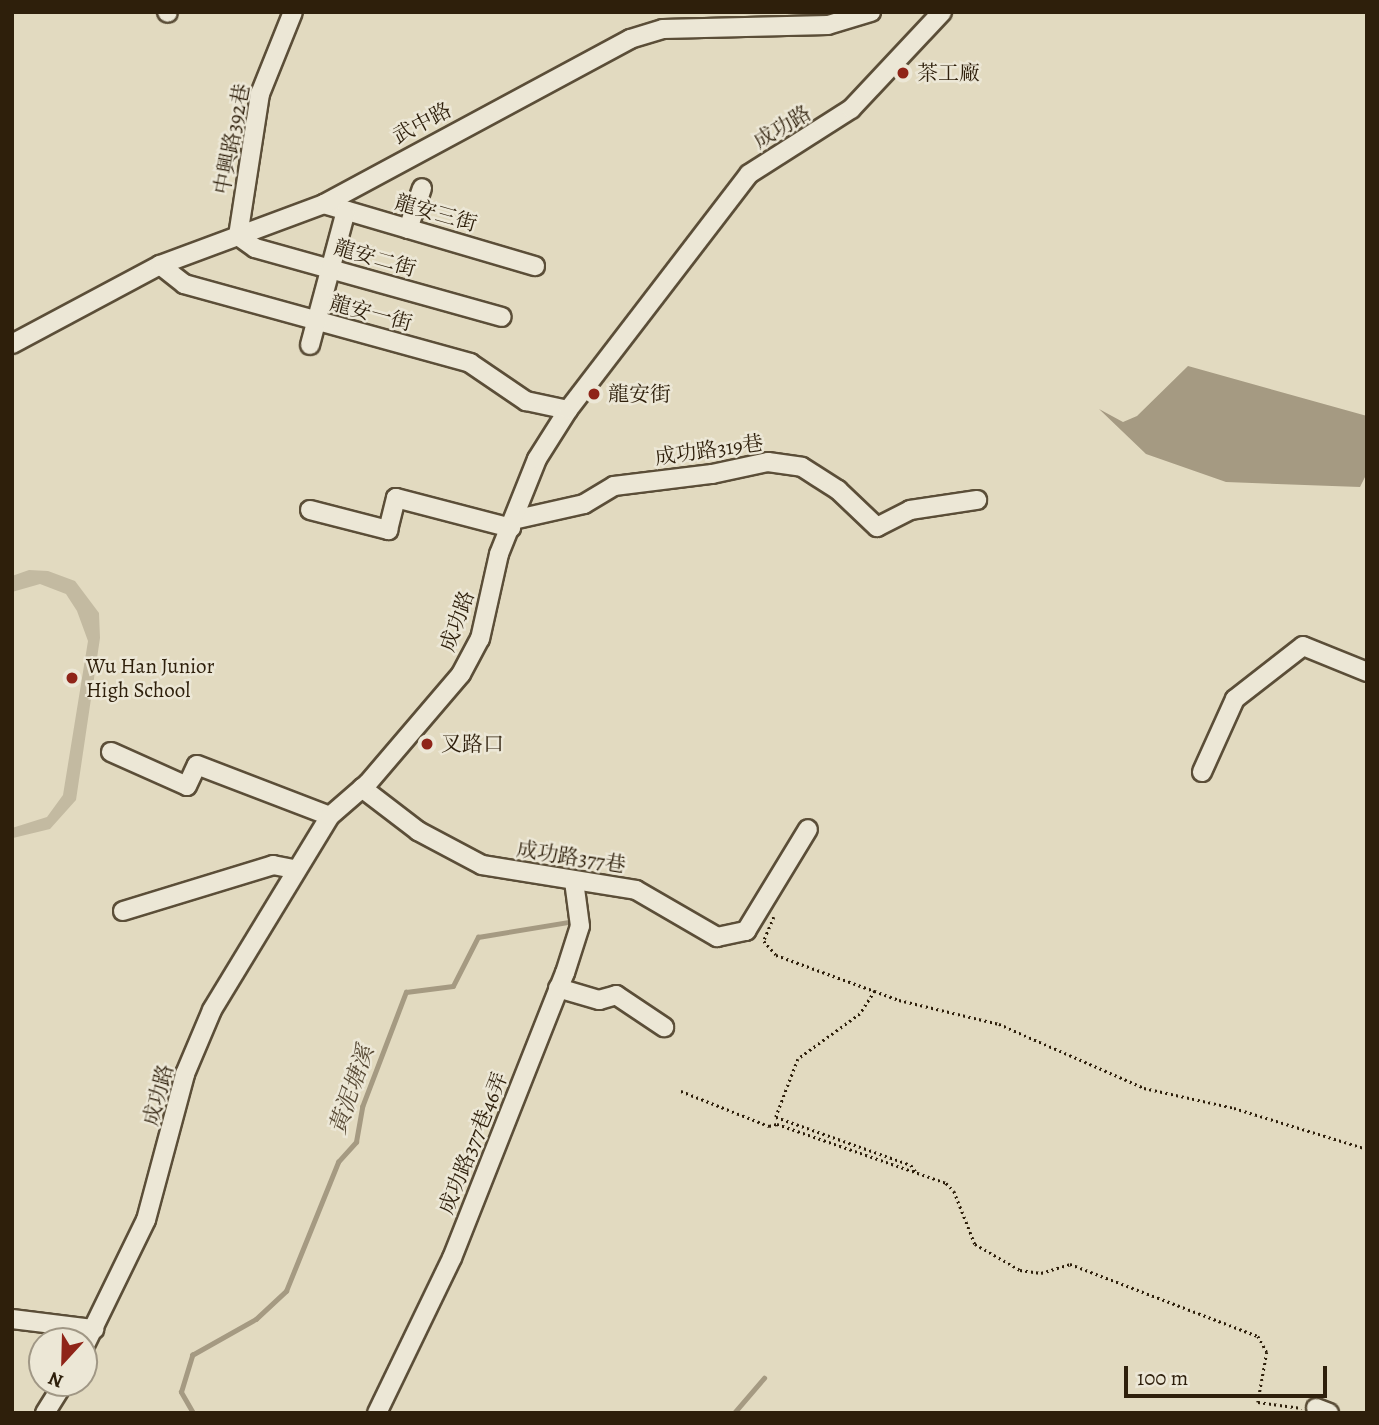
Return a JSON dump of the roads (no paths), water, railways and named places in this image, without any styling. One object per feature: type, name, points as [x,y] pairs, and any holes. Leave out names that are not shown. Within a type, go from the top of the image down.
[{"type":"street","name":"中興路392巷","points":[[238,236],[260,94],[293,12]]},
{"type":"street","name":"武中路","points":[[12,344],[160,265],[324,204],[630,39],[663,29],[715,19],[828,25],[871,12]]},
{"type":"street","name":"成功路","points":[[95,1327],[146,1220],[185,1074],[212,1010],[294,869],[330,816],[362,788],[461,674],[480,639],[499,554],[537,459],[568,410],[749,174],[851,109],[942,12]]},
{"type":"street","points":[[408,229],[422,188]]},
{"type":"street","name":"龍安三街","points":[[324,204],[534,266]]},
{"type":"street","points":[[310,345],[346,211]]},
{"type":"street","name":"龍安二街","points":[[238,236],[255,248],[502,317]]},
{"type":"street","name":"龍安一街","points":[[160,265],[184,284],[470,363],[526,401],[568,410]]},
{"type":"street","name":"成功路319巷","points":[[512,524],[584,504],[614,486],[712,474],[768,462],[802,467],[838,490],[877,527],[911,510],[976,500]]},
{"type":"street","points":[[310,510],[388,530],[396,498],[512,524]]},
{"type":"street","points":[[1202,772],[1235,699],[1303,646],[1367,672]]},
{"type":"street","points":[[111,752],[187,786],[197,765],[330,816]]},
{"type":"street","name":"成功路377巷","points":[[362,788],[418,831],[482,865],[636,890],[717,937],[746,932],[808,829]]},
{"type":"street","points":[[123,911],[274,865],[294,869]]},
{"type":"street","name":"成功路377巷46弄","points":[[377,1413],[452,1258],[558,988],[580,926],[574,881]]},
{"type":"street","points":[[558,988],[599,1000],[616,995],[664,1027]]},
{"type":"street","points":[[12,1319],[78,1327]]},
{"type":"street","points":[[45,1413],[55,1397]]},
{"type":"waterway","name":"黃泥塘溪","points":[[193,1413],[181,1392],[192,1355],[256,1319],[286,1291],[338,1162],[356,1142],[362,1107],[406,992],[453,986],[478,937],[569,922]]},
{"type":"waterway","name":"黃泥塘溪","points":[[734,1413],[764,1378]]},
{"type":"place","name":"茶工廠","points":[[903,73]]},
{"type":"place","name":"龍安街","points":[[594,394]]},
{"type":"place","name":"Wu Han Junior High School","points":[[72,678]]},
{"type":"place","name":"叉路口","points":[[427,744]]}]
